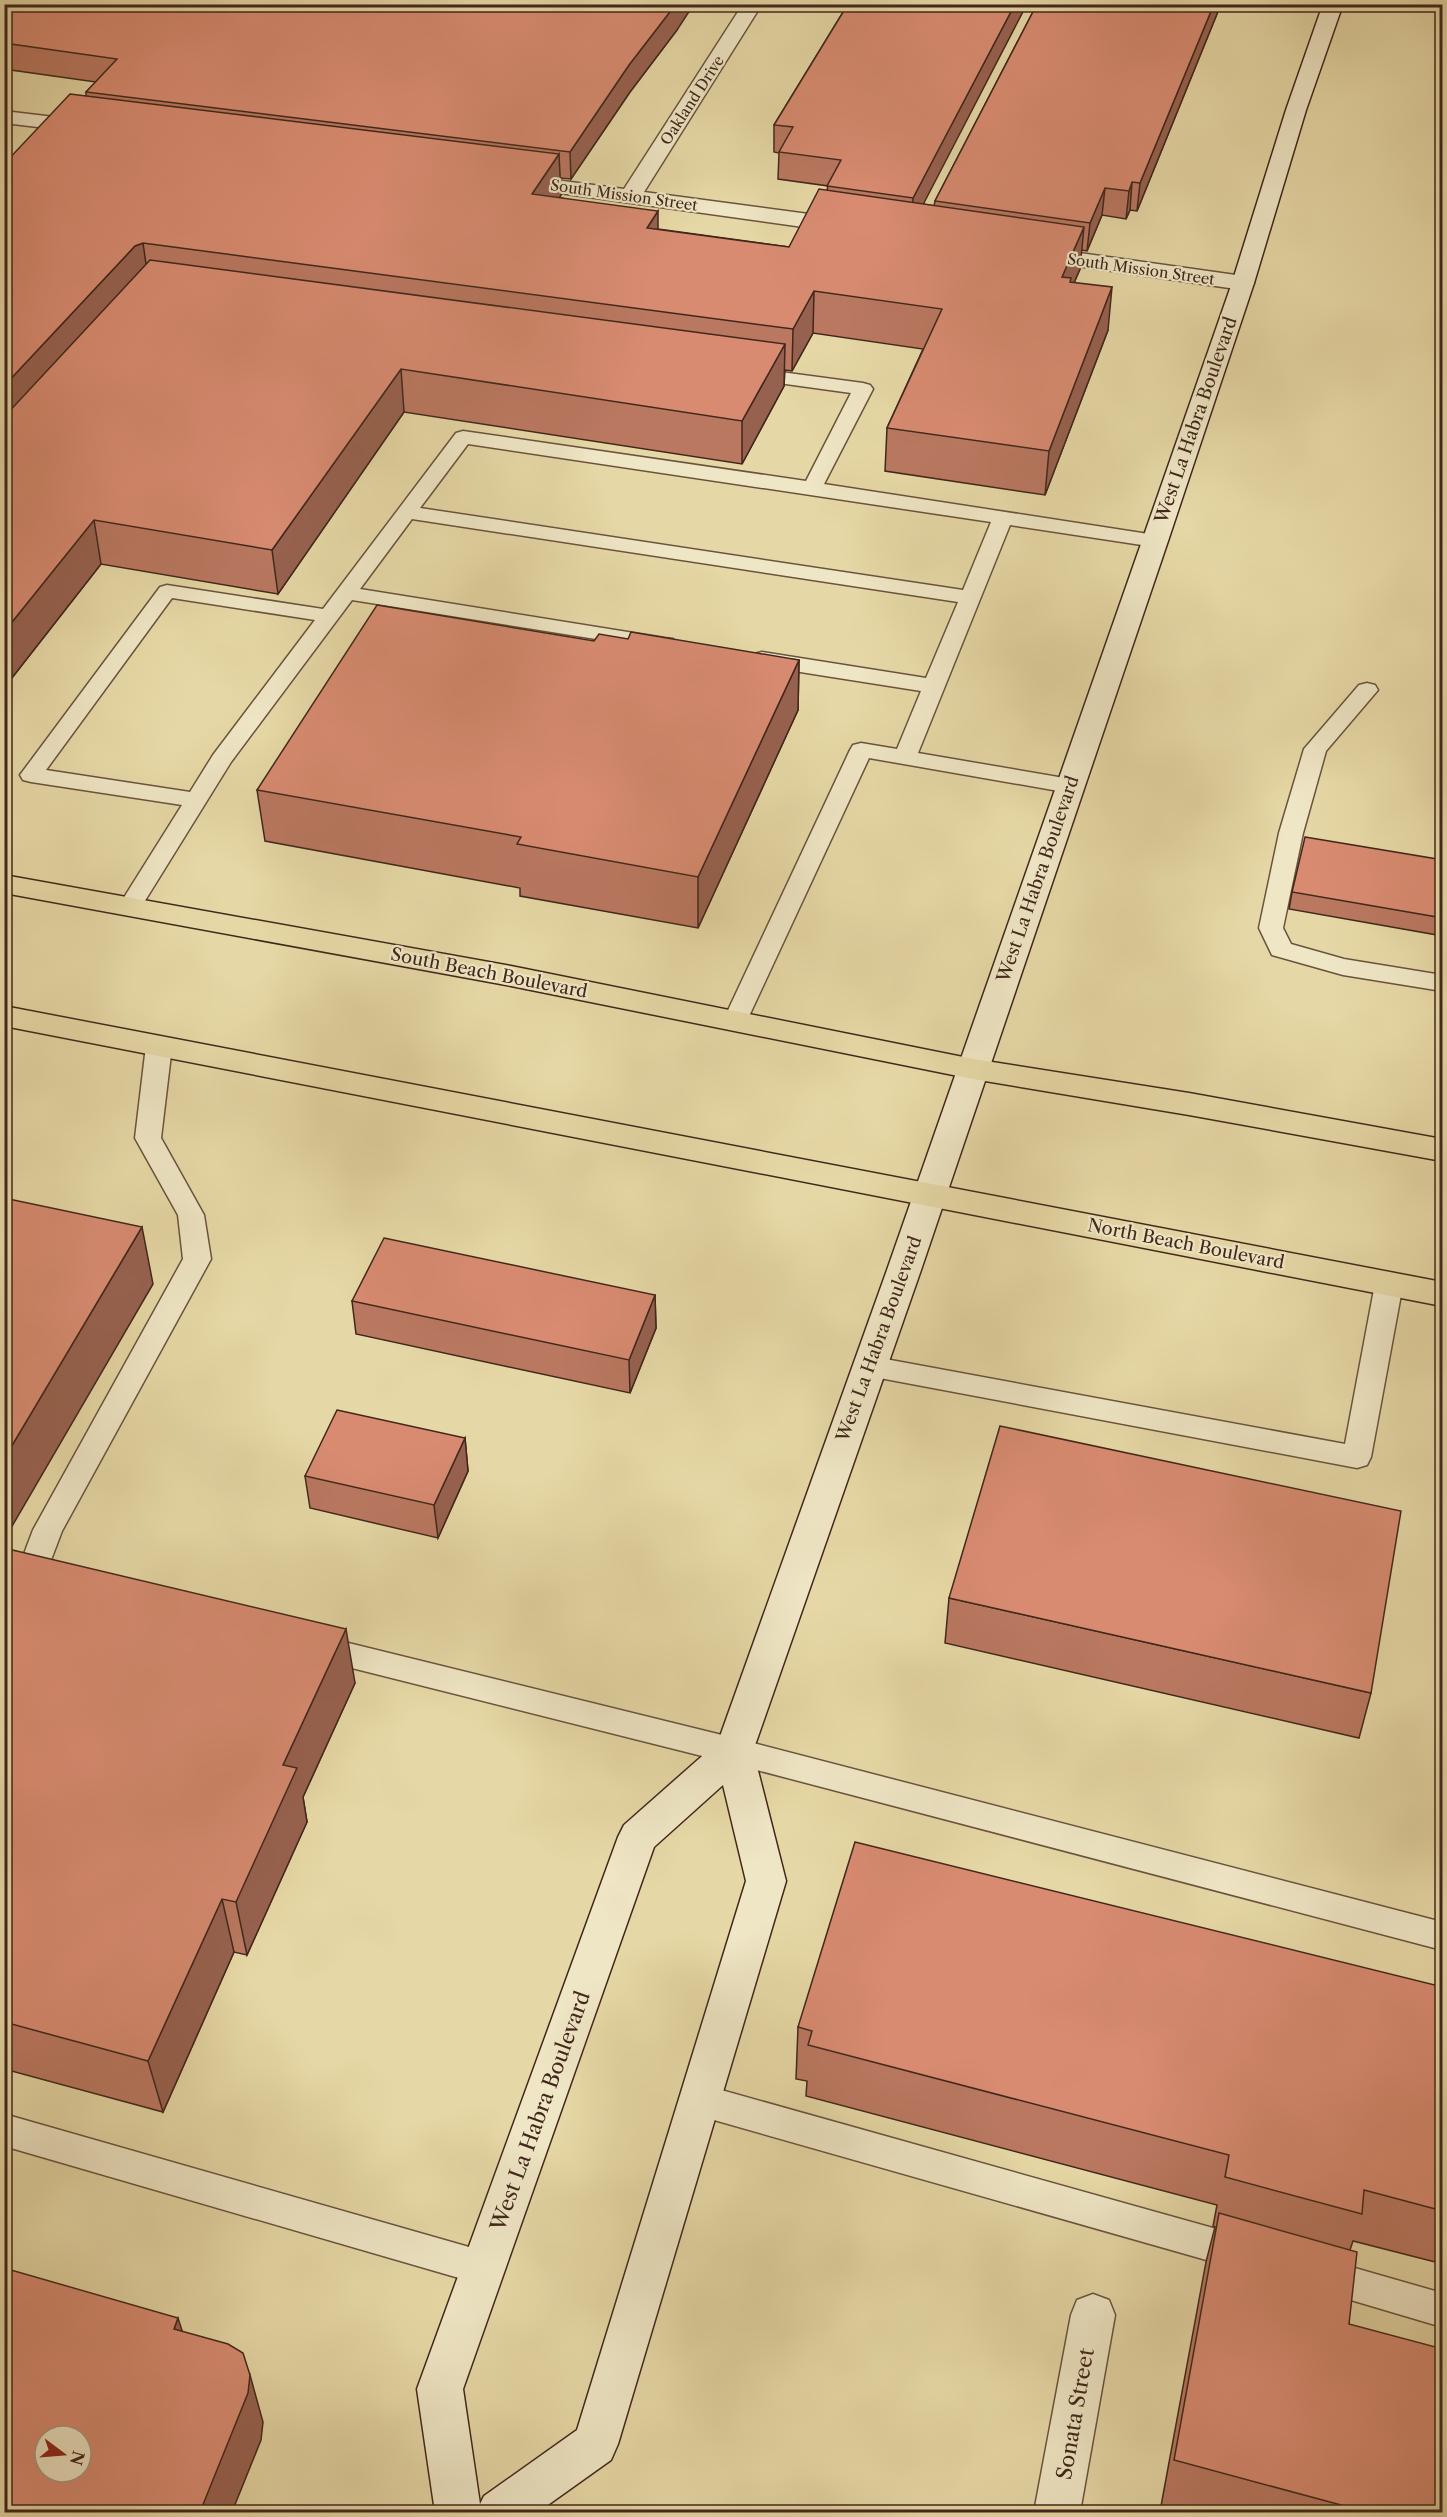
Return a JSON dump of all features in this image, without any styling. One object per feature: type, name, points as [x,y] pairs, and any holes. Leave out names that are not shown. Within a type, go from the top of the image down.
[{"type":"main road","name":"Oakland Drive","points":[[631,195],[753,4]]},
{"type":"main road","name":"West La Habra Boulevard","points":[[458,2512],[440,2389],[638,1837],[734,1751],[930,1194],[1155,541],[1243,283],[1296,110],[1333,4]]},
{"type":"main road","points":[[4,117],[111,130]]},
{"type":"main road","name":"South Mission Street","points":[[501,179],[631,195],[872,230]]},
{"type":"main road","name":"South Mission Street","points":[[1022,252],[1243,283]]},
{"type":"main road","name":"South Beach Boulevard","points":[[4,884],[511,976],[973,1069]]},
{"type":"main road","points":[[4,1016],[785,1168],[930,1194]]},
{"type":"main road","points":[[973,1069],[1189,1104],[1443,1150]]},
{"type":"main road","name":"North Beach Boulevard","points":[[930,1194],[1443,1294]]},
{"type":"main road","points":[[500,2512],[595,2444],[766,1881],[734,1751]]},
{"type":"main road","name":"Sonata Street","points":[[1057,2512],[1093,2315]]},
{"type":"lane","points":[[732,372],[863,389],[812,488]]},
{"type":"lane","points":[[130,907],[221,760],[463,437],[1155,541]]},
{"type":"lane","points":[[407,512],[970,598]]},
{"type":"lane","points":[[905,758],[1003,517]]},
{"type":"lane","points":[[197,800],[31,775],[167,591],[329,616]]},
{"type":"lane","points":[[346,593],[687,647]]},
{"type":"lane","points":[[746,656],[934,686]]},
{"type":"lane","points":[[1368,690],[1315,749],[1291,833],[1271,928],[1281,949],[1343,968],[1443,983]]},
{"type":"lane","points":[[735,1022],[861,750],[1070,786]]},
{"type":"lane","points":[[77,1587],[31,1575],[48,1530],[197,1259],[191,1215],[147,1137],[159,1046]]},
{"type":"lane","points":[[869,1366],[1357,1457],[1389,1284]]},
{"type":"lane","points":[[296,1642],[734,1751],[1443,1936]]},
{"type":"lane","points":[[700,2100],[1443,2310]]},
{"type":"lane","points":[[4,2130],[483,2268]]},
{"type":"building","points":[[4,4],[676,4],[629,65],[570,152],[86,92],[117,59],[4,43]]},
{"type":"building","points":[[848,4],[1015,4],[913,198],[827,186],[841,160],[779,152],[793,127],[774,125]]},
{"type":"building","points":[[1037,4],[1214,4],[1140,183],[1132,182],[1129,191],[1105,188],[1090,223],[935,201]]},
{"type":"building","points":[[70,94],[559,154],[532,194],[658,211],[647,228],[789,247],[819,189],[1084,227],[1062,277],[1071,278],[1070,282],[1112,287],[1049,451],[887,428],[942,309],[814,291],[793,329],[143,243],[135,246],[4,386],[4,164]]},
{"type":"building","points":[[150,260],[785,344],[742,421],[401,369],[272,550],[94,520],[4,632],[4,417]]},
{"type":"building","points":[[377,605],[594,641],[599,634],[628,639],[631,632],[799,660],[698,877],[517,844],[521,837],[257,790]]},
{"type":"building","points":[[1305,837],[1443,860],[1443,918],[1292,892]]},
{"type":"building","points":[[4,1198],[142,1227],[4,1459]]},
{"type":"building","points":[[384,1238],[655,1295],[629,1360],[352,1301]]},
{"type":"building","points":[[337,1410],[465,1438],[434,1505],[305,1476]]},
{"type":"building","points":[[1000,1426],[1401,1511],[1371,1693],[949,1598]]},
{"type":"building","points":[[4,1548],[346,1629],[283,1765],[297,1768],[236,1902],[222,1899],[148,2061],[4,2022]]},
{"type":"building","points":[[855,1842],[1443,1987],[1443,2211],[1364,2190],[1362,2214],[1225,2177],[1229,2155],[808,2045],[812,2031],[798,2027]]},
{"type":"building","points":[[1219,2213],[1357,2252],[1349,2324],[1443,2349],[1443,2512],[1367,2512],[1174,2460]]},
{"type":"building","points":[[4,2268],[178,2318],[174,2329],[228,2344],[243,2353],[250,2375],[248,2393],[200,2512],[4,2512]]}]
